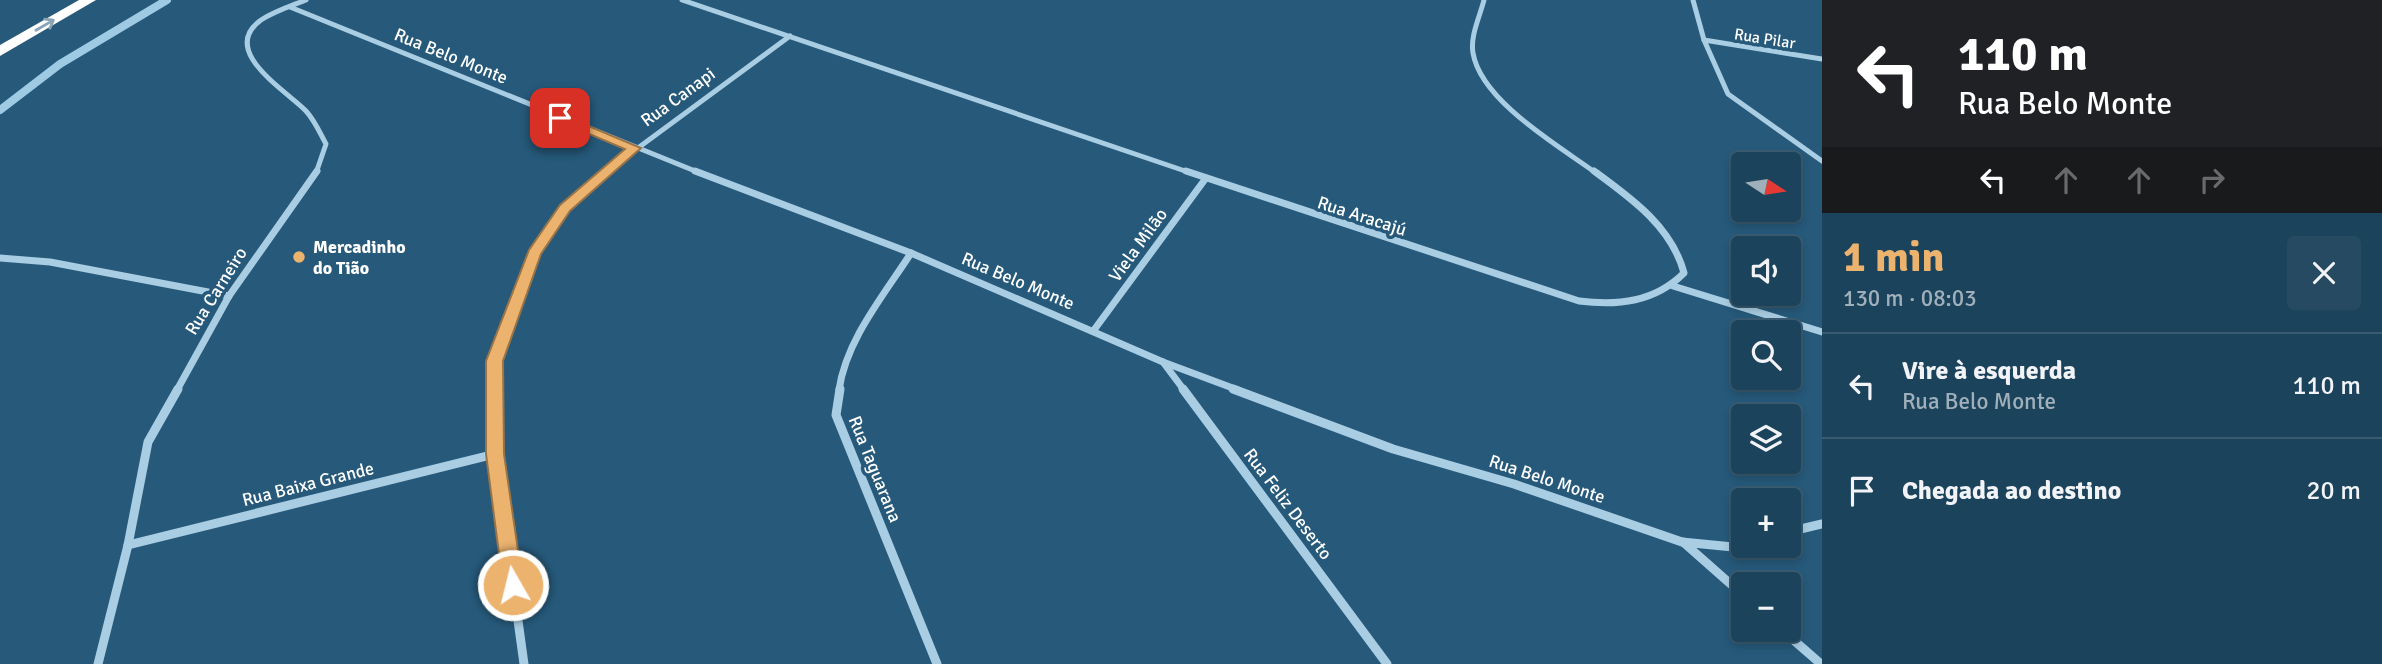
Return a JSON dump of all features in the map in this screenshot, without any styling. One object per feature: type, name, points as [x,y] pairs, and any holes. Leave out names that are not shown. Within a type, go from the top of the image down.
[{"type":"highway","points":[[0,51],[89,0]]},
{"type":"street","name":"Rua Carneiro","points":[[98,664],[128,545],[148,442],[229,296],[315,176],[326,144],[308,113],[252,62],[247,43],[252,28],[264,19],[306,0]]},
{"type":"street","name":"Rua Aracajú","points":[[682,0],[1206,178],[1580,301],[1620,304],[1673,286]]},
{"type":"street","points":[[1484,0],[1472,54],[1479,75],[1496,96],[1618,188],[1657,225],[1678,251],[1684,273],[1673,286],[1822,332]]},
{"type":"street","points":[[1693,0],[1704,40],[1728,94],[1822,161]]},
{"type":"street","name":"Rua Belo Monte","points":[[290,7],[634,148],[911,253],[1163,362],[1393,449],[1514,484],[1682,541],[1731,547]]},
{"type":"street","name":"Rua Canapi","points":[[524,664],[495,454],[494,361],[534,254],[565,208],[634,148],[790,36]]},
{"type":"street","name":"Rua Pilar","points":[[1704,40],[1822,59]]},
{"type":"street","name":"Viela Milão","points":[[1094,330],[1206,178]]},
{"type":"street","name":"Rua Taguarana","points":[[911,253],[864,326],[842,370],[836,415],[937,664]]},
{"type":"street","points":[[0,258],[50,262],[229,296]]},
{"type":"street","name":"Rua Feliz Deserto","points":[[1163,362],[1387,664]]},
{"type":"street","name":"Rua Baixa Grande","points":[[128,545],[495,454]]},
{"type":"street","points":[[1801,529],[1822,524]]},
{"type":"street","points":[[1682,541],[1731,584]]},
{"type":"street","points":[[1796,642],[1821,664]]},
{"type":"waterway","points":[[0,110],[60,64],[167,0]]},
{"type":"place","name":"Mercadinho do Tião","points":[[299,257]]},
{"type":"route","points":[[513,585],[495,454],[494,361],[534,254],[565,208],[634,148],[560,118]]}]
